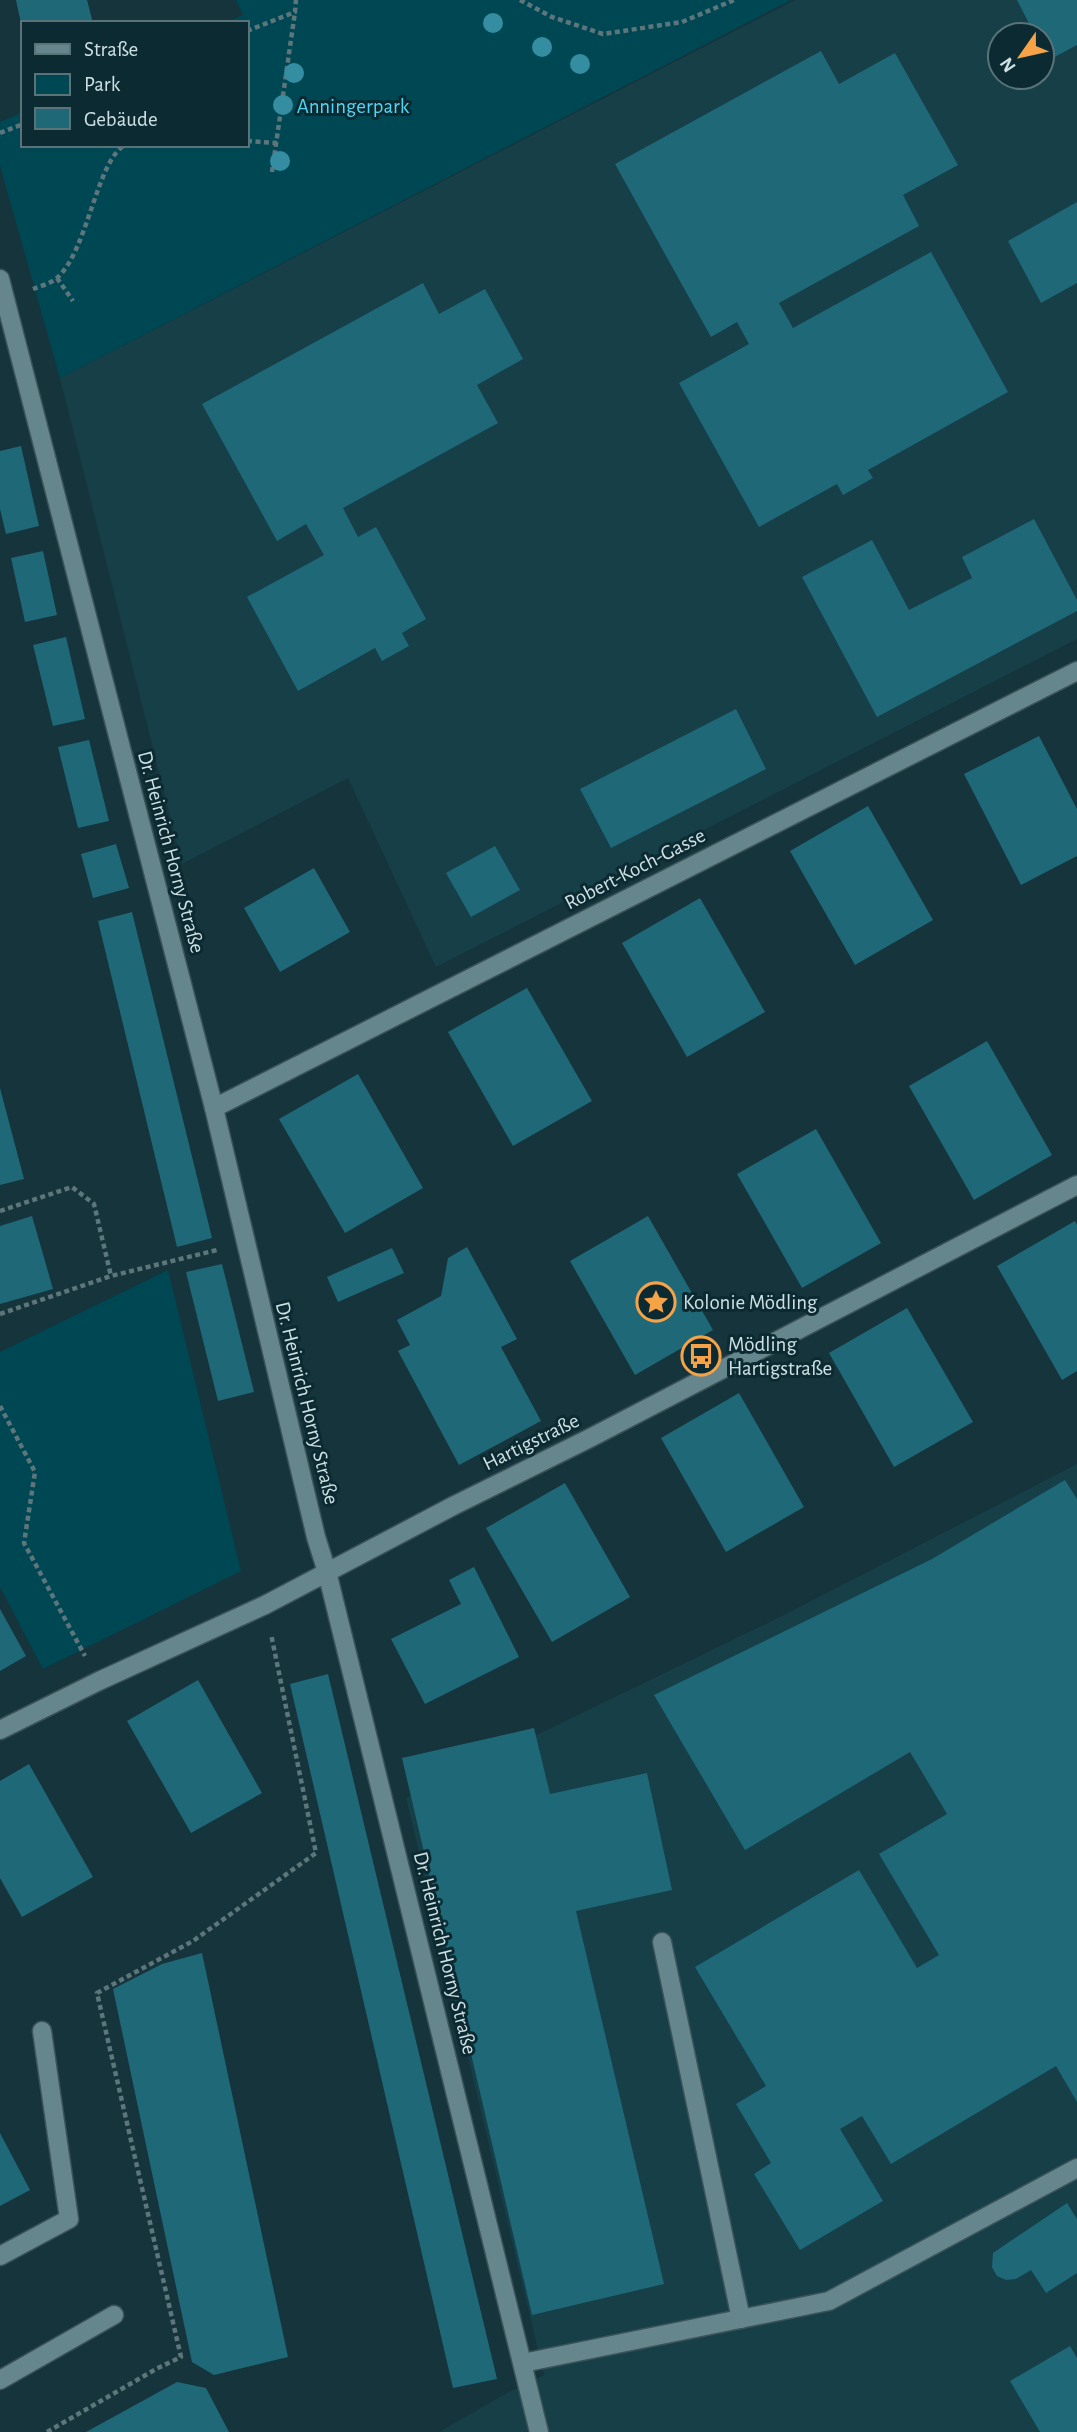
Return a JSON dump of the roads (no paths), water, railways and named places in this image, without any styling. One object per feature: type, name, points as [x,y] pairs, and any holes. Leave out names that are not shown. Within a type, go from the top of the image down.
[{"type":"street","name":"Dr. Heinrich Horny Straße","points":[[0,279],[214,1108],[316,1537],[327,1572],[539,2432]]},
{"type":"street","name":"Robert-Koch-Gasse","points":[[214,1108],[1077,671]]},
{"type":"street","name":"Hartigstraße","points":[[0,1730],[265,1605],[1077,1185]]},
{"type":"street","points":[[662,1941],[741,2319]]},
{"type":"street","points":[[0,2256],[68,2219],[43,2031]]},
{"type":"street","points":[[523,2363],[829,2301],[1077,2168]]},
{"type":"street","points":[[0,2380],[114,2315]]},
{"type":"place","name":"Kolonie Mödling","points":[[656,1302]]},
{"type":"place","name":"Mödling Hartigstraße","points":[[701,1356]]},
{"type":"park label","name":"Anningerpark","points":[[353,106]]}]
